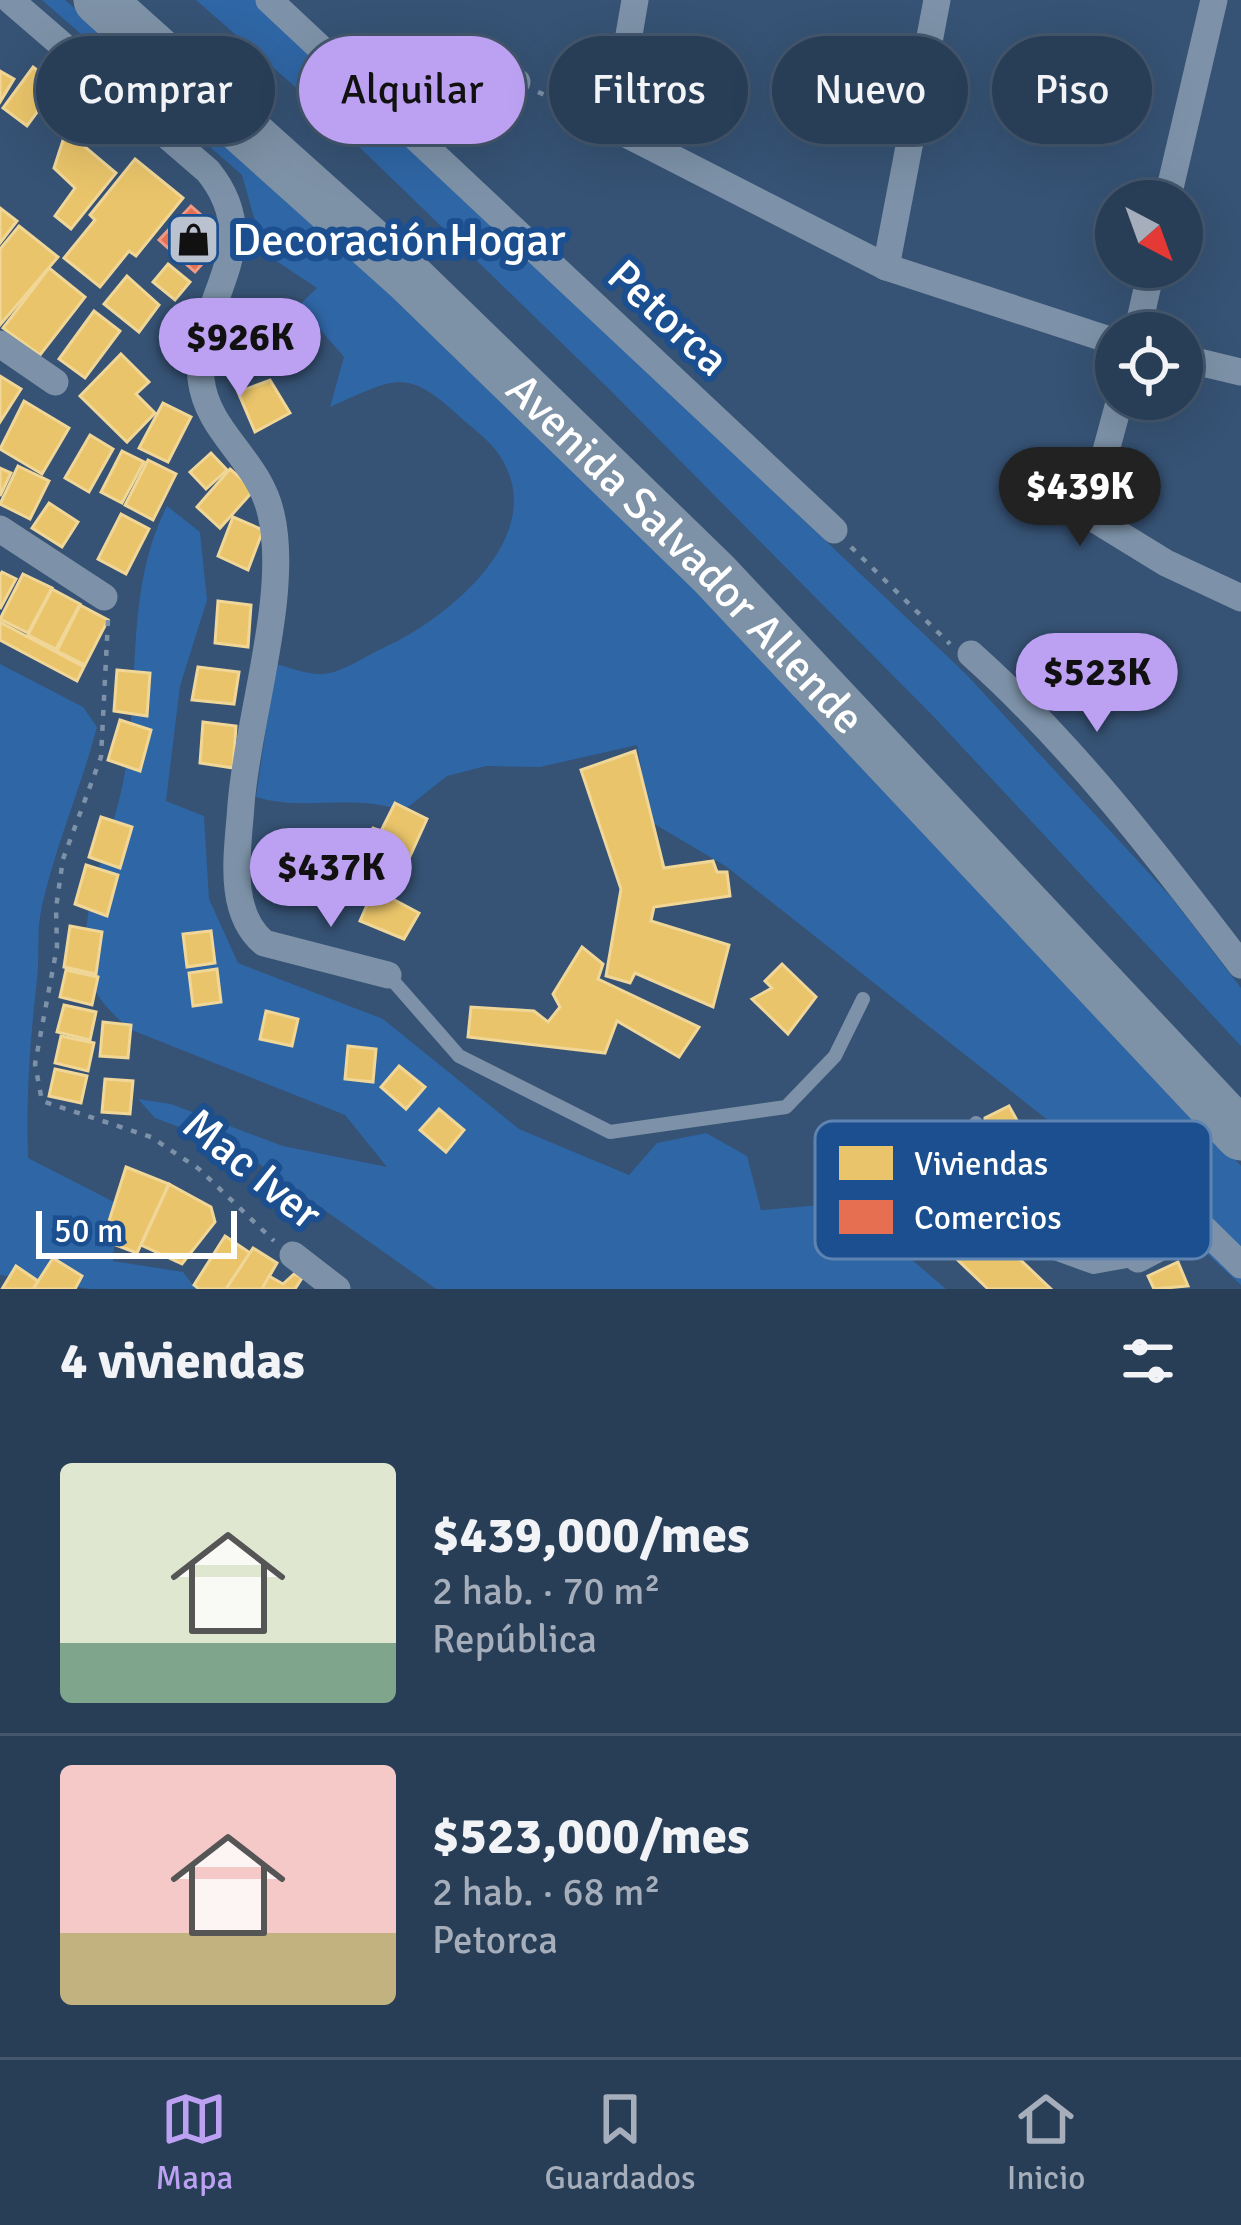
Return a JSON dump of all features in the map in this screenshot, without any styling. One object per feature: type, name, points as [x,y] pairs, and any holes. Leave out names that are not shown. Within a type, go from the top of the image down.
[{"type":"highway","name":"Avenida Salvador Allende","points":[[99,0],[408,277],[714,574],[1241,1135]]},
{"type":"highway","name":"Avenida Salvador Allende","points":[[151,0],[525,343],[826,647],[1241,1084]]},
{"type":"street","points":[[10,0],[208,171],[230,202],[234,243],[204,341],[201,377],[210,412],[260,480],[272,518],[276,558],[244,767],[237,857],[241,910],[250,930],[264,943],[388,975]]},
{"type":"street","name":"Petorca","points":[[269,0],[308,36]]},
{"type":"street","points":[[630,36],[635,0]]},
{"type":"street","points":[[886,267],[937,0]]},
{"type":"street","points":[[1172,180],[1214,0]]},
{"type":"street","name":"Petorca","points":[[426,144],[834,530]]},
{"type":"street","points":[[651,144],[886,267],[1095,335]]},
{"type":"street","points":[[0,344],[55,382]]},
{"type":"street","points":[[1203,363],[1241,372]]},
{"type":"street","points":[[1114,420],[1097,484],[1096,520],[1166,563],[1241,598]]},
{"type":"street","points":[[0,530],[104,597]]},
{"type":"street","points":[[964,653],[1021,700],[1108,794],[1237,949]]},
{"type":"street","points":[[1211,1235],[1241,1264]]},
{"type":"street","name":"Mac Iver","points":[[293,1255],[337,1289]]},
{"type":"lane","points":[[388,975],[459,1055],[610,1132],[785,1107],[835,1057],[863,999]]},
{"type":"lane","points":[[1071,1259],[1093,1267],[1138,1259]]},
{"type":"path","points":[[834,530],[964,653]]},
{"type":"path","name":"Mac Iver","points":[[104,597],[111,632],[101,757],[63,859],[57,946],[35,1064],[42,1101],[151,1137],[199,1169],[253,1225],[293,1255]]},
{"type":"shaded area","points":[[42,0],[65,0],[107,36],[83,36]]},
{"type":"shaded area","points":[[196,0],[256,0],[299,41],[299,90],[275,69],[275,36],[237,36]]},
{"type":"shaded area","points":[[207,144],[231,144],[524,418],[815,713],[1199,1121],[1049,1121],[727,867],[651,822],[637,745],[540,767],[486,766],[447,776],[403,811],[366,803],[293,803],[256,797],[275,664],[314,674],[334,672],[435,618],[486,569],[504,540],[513,510],[511,479],[494,448],[426,390],[399,382],[385,384],[330,407],[344,357],[299,305],[317,288],[264,253],[242,175]]},
{"type":"shaded area","points":[[356,144],[408,144],[966,674],[1171,897],[1241,988],[1241,1046],[933,716],[608,388]]},
{"type":"shaded area","points":[[167,506],[200,532],[207,600],[180,686],[166,801],[204,816],[209,899],[238,963],[383,1019],[519,1129],[629,1175],[657,1143],[706,1133],[747,1156],[761,1210],[815,1206],[815,1259],[911,1259],[946,1289],[436,1289],[238,1149],[155,1118],[138,1099],[171,1104],[283,1146],[387,1167],[345,1115],[129,1029],[101,999],[90,978],[86,956],[89,909],[127,759],[138,612],[153,540]]},
{"type":"shaded area","points":[[0,664],[83,707],[97,727],[40,916],[28,1158],[118,1204],[113,1261],[183,1272],[196,1289],[90,1289],[0,1275]]},
{"type":"shaded area","points":[[1211,1134],[1241,1166],[1241,1285],[1211,1257]]},
{"type":"building: Viviendas","points":[[33,67],[36,69],[36,114],[27,126],[3,108]]},
{"type":"building: Viviendas","points":[[0,71],[14,79],[0,102]]},
{"type":"building: Viviendas","points":[[62,144],[81,144],[116,173],[71,229],[55,216],[75,188],[54,168]]},
{"type":"building: Viviendas","points":[[135,159],[183,198],[136,256],[129,251],[100,287],[64,258],[95,220],[90,215]]},
{"type":"building: Viviendas","points":[[0,208],[17,221],[0,243]]},
{"type":"building: Viviendas","points":[[19,226],[58,257],[0,325],[0,249]]},
{"type":"building: Viviendas","points":[[168,264],[190,282],[175,300],[153,282]]},
{"type":"building: Viviendas","points":[[49,268],[85,297],[40,355],[3,328]]},
{"type":"building: Viviendas","points":[[127,276],[159,305],[139,332],[104,304]]},
{"type":"building: Viviendas","points":[[94,311],[120,331],[85,378],[59,359]]},
{"type":"building: Viviendas","points":[[121,354],[149,382],[136,394],[155,413],[127,442],[80,396]]},
{"type":"building: Viviendas","points":[[0,376],[21,389],[0,422]]},
{"type":"building: Viviendas","points":[[270,380],[290,413],[255,432],[238,392]]},
{"type":"building: Viviendas","points":[[24,401],[69,428],[42,474],[0,449]]},
{"type":"building: Viviendas","points":[[163,403],[191,417],[168,462],[139,448]]},
{"type":"building: Viviendas","points":[[90,435],[113,449],[89,492],[65,478]]},
{"type":"building: Viviendas","points":[[122,451],[144,462],[122,503],[101,492]]},
{"type":"building: Viviendas","points":[[211,453],[227,470],[206,489],[190,472]]},
{"type":"building: Viviendas","points":[[148,460],[176,474],[153,520],[125,505]]},
{"type":"building: Viviendas","points":[[18,466],[49,481],[30,519],[0,504]]},
{"type":"building: Viviendas","points":[[0,468],[11,473],[0,496]]},
{"type":"building: Viviendas","points":[[230,469],[254,490],[220,528],[197,507]]},
{"type":"building: Viviendas","points":[[49,503],[78,522],[62,547],[32,528]]},
{"type":"building: Viviendas","points":[[121,514],[149,529],[126,574],[98,559]]},
{"type":"building: Viviendas","points":[[233,517],[263,530],[248,570],[218,556]]},
{"type":"building: Viviendas","points":[[23,574],[52,588],[28,633],[0,619]]},
{"type":"building: Viviendas","points":[[0,575],[16,579],[0,609]]},
{"type":"building: Viviendas","points":[[52,589],[80,604],[56,649],[28,635]]},
{"type":"building: Viviendas","points":[[218,601],[251,605],[248,647],[215,643]]},
{"type":"building: Viviendas","points":[[80,605],[108,620],[85,665],[57,651]]},
{"type":"building: Viviendas","points":[[0,622],[84,667],[77,681],[0,640]]},
{"type":"building: Viviendas","points":[[198,667],[239,672],[234,704],[192,700]]},
{"type":"building: Viviendas","points":[[117,670],[150,673],[147,716],[114,711]]},
{"type":"building: Viviendas","points":[[120,720],[151,730],[140,771],[108,760]]},
{"type":"building: Viviendas","points":[[203,722],[236,726],[233,768],[200,763]]},
{"type":"building: Viviendas","points":[[635,751],[664,868],[713,861],[717,872],[727,872],[730,896],[654,907],[651,921],[729,945],[713,1007],[635,973],[630,983],[606,976],[621,889],[581,770]]},
{"type":"building: Viviendas","points":[[395,803],[427,819],[391,898],[349,875],[373,828],[381,831]]},
{"type":"building: Viviendas","points":[[101,817],[132,827],[120,868],[89,857]]},
{"type":"building: Viviendas","points":[[86,865],[118,875],[107,916],[75,904]]},
{"type":"building: Viviendas","points":[[374,889],[419,913],[404,939],[360,921]]},
{"type":"building: Viviendas","points":[[70,926],[102,932],[96,974],[64,967]]},
{"type":"building: Viviendas","points":[[211,931],[215,963],[187,967],[183,934]]},
{"type":"building: Viviendas","points":[[582,947],[603,964],[598,979],[699,1027],[679,1057],[617,1021],[605,1053],[468,1037],[471,1007],[534,1011],[548,1022],[560,1007],[553,994]]},
{"type":"building: Viviendas","points":[[782,964],[816,997],[788,1034],[752,999],[772,988],[765,981]]},
{"type":"building: Viviendas","points":[[217,969],[221,1002],[193,1006],[189,973]]},
{"type":"building: Viviendas","points":[[66,970],[98,977],[92,1005],[60,997]]},
{"type":"building: Viviendas","points":[[64,1005],[96,1012],[90,1040],[57,1032]]},
{"type":"building: Viviendas","points":[[266,1011],[298,1019],[292,1046],[260,1039]]},
{"type":"building: Viviendas","points":[[103,1022],[131,1025],[128,1058],[100,1056]]},
{"type":"building: Viviendas","points":[[61,1036],[94,1043],[88,1071],[55,1063]]},
{"type":"building: Viviendas","points":[[348,1046],[376,1049],[373,1082],[345,1079]]},
{"type":"building: Viviendas","points":[[399,1066],[425,1087],[406,1109],[381,1087]]},
{"type":"building: Viviendas","points":[[55,1069],[87,1076],[81,1103],[49,1096]]},
{"type":"building: Viviendas","points":[[105,1079],[133,1081],[130,1114],[102,1112]]},
{"type":"building: Viviendas","points":[[1009,1106],[1017,1121],[985,1121]]},
{"type":"building: Viviendas","points":[[439,1109],[464,1130],[446,1152],[420,1130]]},
{"type":"building: Viviendas","points":[[126,1167],[169,1184],[137,1253],[103,1240]]},
{"type":"building: Viviendas","points":[[169,1184],[211,1207],[215,1222],[182,1264],[141,1245]]},
{"type":"building: Viviendas","points":[[225,1236],[250,1253],[226,1289],[199,1289],[194,1285]]},
{"type":"building: Viviendas","points":[[253,1248],[277,1263],[262,1289],[226,1289]]},
{"type":"building: Viviendas","points":[[53,1258],[82,1276],[75,1289],[33,1289]]},
{"type":"building: Viviendas","points":[[957,1259],[1020,1259],[1051,1289],[988,1289]]},
{"type":"building: Viviendas","points":[[1178,1262],[1188,1286],[1154,1289],[1148,1276]]},
{"type":"building: Viviendas","points":[[16,1266],[38,1281],[33,1289],[2,1289]]},
{"type":"building: Viviendas","points":[[294,1274],[302,1278],[295,1289],[262,1289],[269,1276],[283,1284]]},
{"type":"building: Comercios","name":"DecoraciónHogar","points":[[191,206],[226,237],[195,272],[159,240]]},
{"type":"place","name":"DecoraciónHogar","points":[[193,239]]}]
